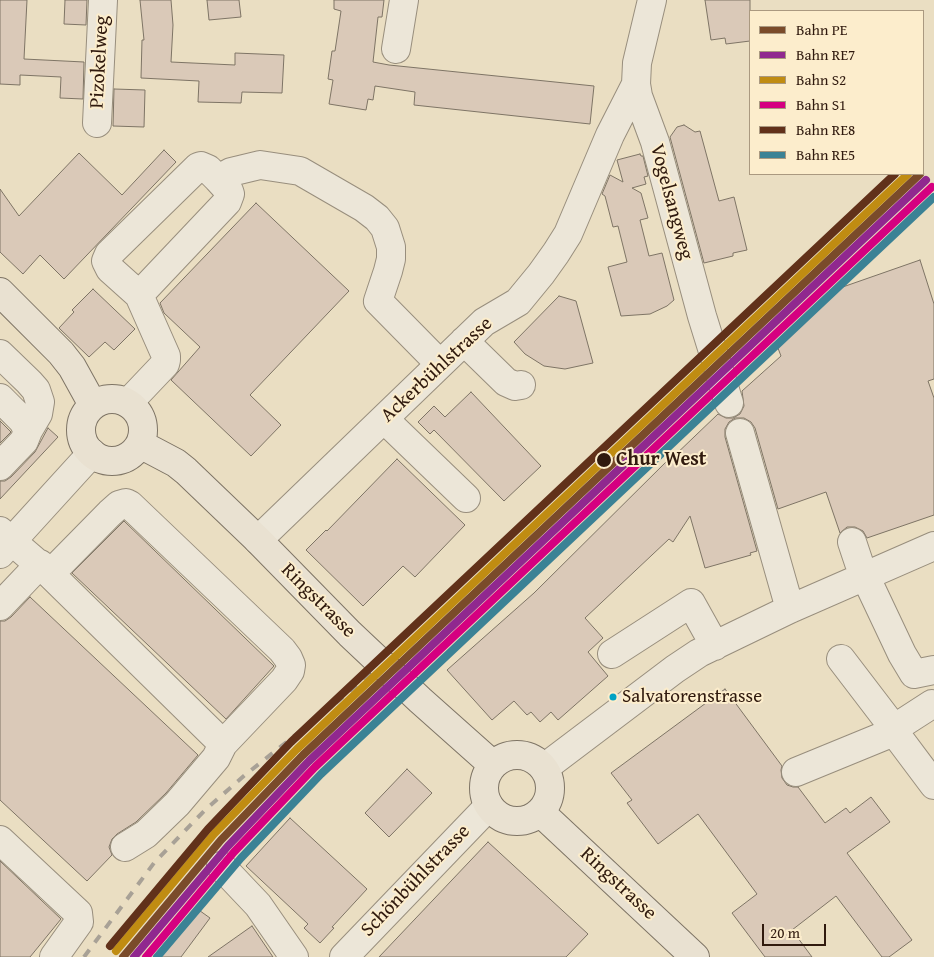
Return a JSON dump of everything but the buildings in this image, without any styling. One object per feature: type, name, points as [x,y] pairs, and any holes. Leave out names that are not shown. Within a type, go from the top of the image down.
[{"type":"main road","points":[[0,292],[72,367],[93,405]]},
{"type":"main road","points":[[110,398],[128,402],[136,408],[144,426],[140,444],[127,457],[118,460],[100,458],[92,453],[82,438],[81,429],[87,412],[93,405],[110,398]]},
{"type":"main road","name":"Ringstrasse","points":[[140,444],[171,460],[186,471],[258,540],[350,634],[420,700],[493,764]]},
{"type":"main road","points":[[520,755],[533,759],[544,768],[548,775],[550,791],[549,798],[540,812],[526,820],[509,820],[501,817],[489,806],[484,792],[484,785],[485,777],[493,764],[505,757],[520,755]]},
{"type":"main road","name":"Ringstrasse","points":[[540,812],[695,957]]},
{"type":"street","name":"Pizokelweg","points":[[97,123],[102,0]]},
{"type":"street","points":[[396,49],[404,0]]},
{"type":"street","name":"Vogelsangweg","points":[[652,0],[637,63],[636,84],[638,96],[655,142],[702,316],[729,403]]},
{"type":"street","name":"Ackerbühlstrasse","points":[[258,540],[484,322],[518,302],[556,253],[568,234],[610,135],[636,84]]},
{"type":"street","points":[[128,402],[165,364],[166,356],[139,295],[110,269],[106,261],[108,254],[198,167],[201,166],[208,169],[229,191],[230,194],[227,202],[139,295]]},
{"type":"street","points":[[218,179],[231,172],[260,166],[300,171],[364,208],[377,218],[385,228],[391,247],[390,265],[378,301],[440,364]]},
{"type":"street","points":[[464,342],[506,382],[515,386],[521,385]]},
{"type":"street","points":[[0,354],[30,382],[40,402],[38,414],[24,441],[0,466]]},
{"type":"street","points":[[0,398],[23,421],[28,431]]},
{"type":"street","points":[[384,419],[466,498]]},
{"type":"street","points":[[740,432],[790,609]]},
{"type":"street","points":[[92,453],[4,542],[45,569],[223,744]]},
{"type":"street","points":[[0,606],[119,505],[126,504],[130,505],[282,650],[288,658],[291,666],[290,671],[223,744],[216,758],[177,804],[146,834],[125,847]]},
{"type":"street","points":[[796,772],[896,731],[898,726],[933,705],[924,672],[902,654],[865,576],[852,542]]},
{"type":"street","points":[[544,768],[675,669],[715,646],[790,609],[934,546]]},
{"type":"street","points":[[612,654],[691,603],[715,646]]},
{"type":"street","points":[[841,659],[934,785]]},
{"type":"street","name":"Schönbühlstrasse","points":[[344,957],[489,806]]},
{"type":"street","points":[[0,840],[78,914],[79,922],[54,957]]},
{"type":"street","points":[[221,866],[258,905],[294,957]]},
{"type":"railway","points":[[84,957],[154,863],[205,810],[245,775],[371,673]]},
{"type":"rail line","name":"RE8","points":[[110,946],[208,829],[291,742],[894,175]]},
{"type":"rail line","name":"S2","points":[[116,951],[214,834],[297,749],[907,175]]},
{"type":"rail line","name":"PE","points":[[123,957],[221,840],[303,755],[919,175]]},
{"type":"rail line","name":"RE7","points":[[134,957],[228,846],[309,761],[926,180]]},
{"type":"rail line","name":"S1","points":[[146,957],[234,852],[315,767],[932,187]]},
{"type":"rail line","name":"RE5","points":[[157,957],[241,858],[321,774],[934,197]]},
{"type":"place","name":"Chur West","points":[[604,460]]},
{"type":"place","name":"Salvatorenstrasse","points":[[613,697]]}]
